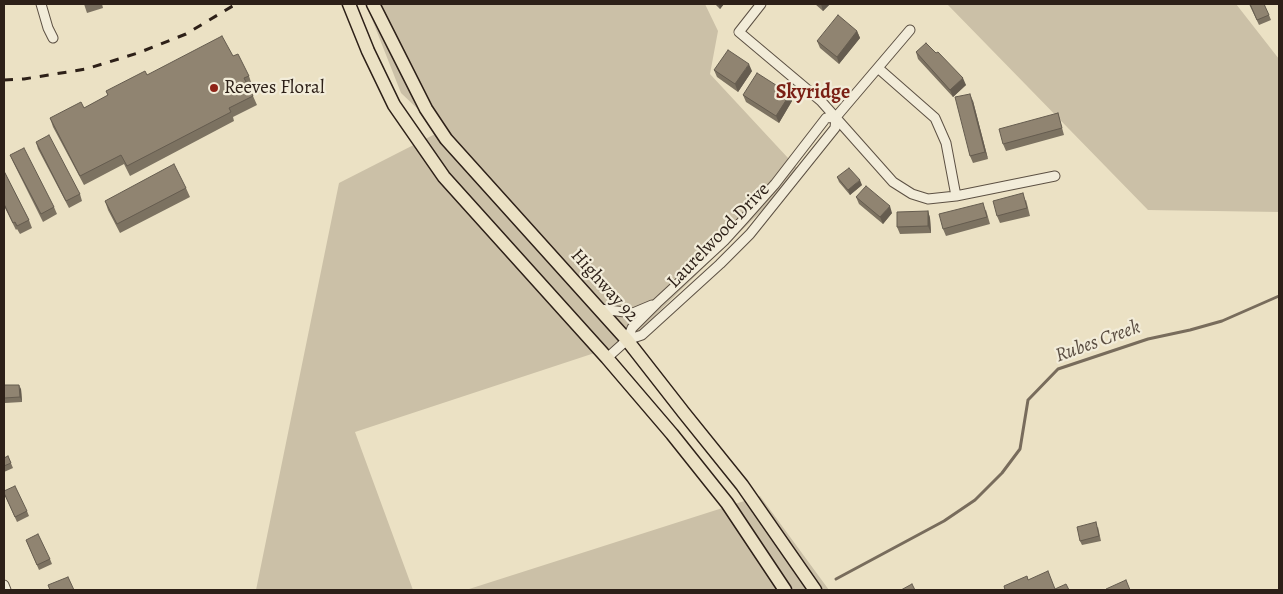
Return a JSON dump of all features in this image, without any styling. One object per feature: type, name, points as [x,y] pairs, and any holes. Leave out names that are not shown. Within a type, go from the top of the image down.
[{"type":"main road","points":[[372,4],[351,8],[368,51],[394,105],[444,178],[607,358],[710,481],[785,590]]},
{"type":"main road","name":"Highway 92","points":[[372,4],[426,109],[446,138],[627,340],[742,485],[816,590]]},
{"type":"street","points":[[42,4],[48,28],[54,38]]},
{"type":"street","points":[[761,4],[739,32],[821,101],[893,182],[912,194],[928,199],[956,196],[1055,176]]},
{"type":"street","name":"Laurelwood Drive","points":[[607,358],[627,340],[642,335],[750,234],[835,128],[836,117],[910,30]]},
{"type":"street","points":[[878,68],[935,118],[946,143],[956,196]]},
{"type":"street","name":"Laurelwood Drive","points":[[627,340],[632,328],[724,241],[774,184],[826,118],[836,117]]},
{"type":"street","name":"Laurelwood Drive","points":[[600,310],[633,313],[640,312],[657,303]]},
{"type":"street","points":[[4,585],[6,590]]},
{"type":"shaded area","points":[[366,4],[705,4],[718,31],[710,74],[801,172],[628,342],[355,432],[413,590],[256,590],[339,183],[441,131],[401,93]]},
{"type":"shaded area","points":[[947,4],[1236,4],[1279,59],[1279,212],[1148,210]]},
{"type":"shaded area","points":[[760,496],[829,590],[466,590]]},
{"type":"building","points":[[1250,4],[1264,4],[1269,15],[1257,20]]},
{"type":"building","points":[[838,15],[857,31],[837,57],[817,41]]},
{"type":"building","points":[[222,36],[233,56],[238,54],[249,76],[244,78],[253,96],[229,108],[231,112],[127,166],[121,155],[80,176],[50,118],[81,102],[84,108],[108,95],[106,91],[145,71],[147,75]]},
{"type":"building","points":[[926,43],[936,53],[938,52],[963,78],[950,90],[916,52]]},
{"type":"building","points":[[728,50],[749,64],[735,84],[714,70]]},
{"type":"building","points":[[757,73],[790,94],[776,116],[743,95]]},
{"type":"building","points":[[970,94],[985,152],[970,156],[955,97]]},
{"type":"building","points":[[1058,113],[1062,128],[1003,144],[999,129]]},
{"type":"building","points":[[49,135],[80,194],[66,201],[36,142]]},
{"type":"building","points":[[24,148],[54,207],[41,214],[10,155]]},
{"type":"building","points":[[174,164],[186,188],[117,224],[105,201]]},
{"type":"building","points":[[849,168],[860,180],[848,190],[837,177]]},
{"type":"building","points":[[4,171],[29,220],[17,226],[15,222],[13,223],[4,204]]},
{"type":"building","points":[[866,186],[890,206],[880,217],[856,197]]},
{"type":"building","points":[[1023,193],[1027,208],[997,216],[993,201]]},
{"type":"building","points":[[983,203],[987,217],[943,229],[939,214]]},
{"type":"building","points":[[928,211],[928,226],[897,227],[897,212]]},
{"type":"building","points":[[4,385],[19,385],[20,397],[4,398]]},
{"type":"building","points":[[8,456],[11,463],[4,466],[4,458]]},
{"type":"building","points":[[15,486],[27,511],[15,517],[4,491]]},
{"type":"building","points":[[1096,522],[1099,536],[1080,541],[1077,527]]},
{"type":"building","points":[[38,534],[50,559],[37,565],[26,540]]},
{"type":"building","points":[[1048,571],[1055,589],[1066,584],[1069,590],[1005,590],[1004,586],[1027,576],[1028,580]]},
{"type":"building","points":[[68,577],[74,590],[50,590],[48,585]]},
{"type":"building","points":[[1126,580],[1130,590],[1106,589]]},
{"type":"building","points":[[912,584],[915,590],[901,590]]},
{"type":"waterway","name":"Rubes Creek","points":[[836,579],[944,521],[975,500],[1002,473],[1020,449],[1028,400],[1058,369],[1148,339],[1222,321],[1279,296]]},
{"type":"railway","points":[[4,80],[24,79],[86,69],[138,53],[186,34],[236,4]]},
{"type":"place","name":"Reeves Floral","points":[[214,88]]},
{"type":"district","name":"Skyridge","points":[[813,93]]}]
